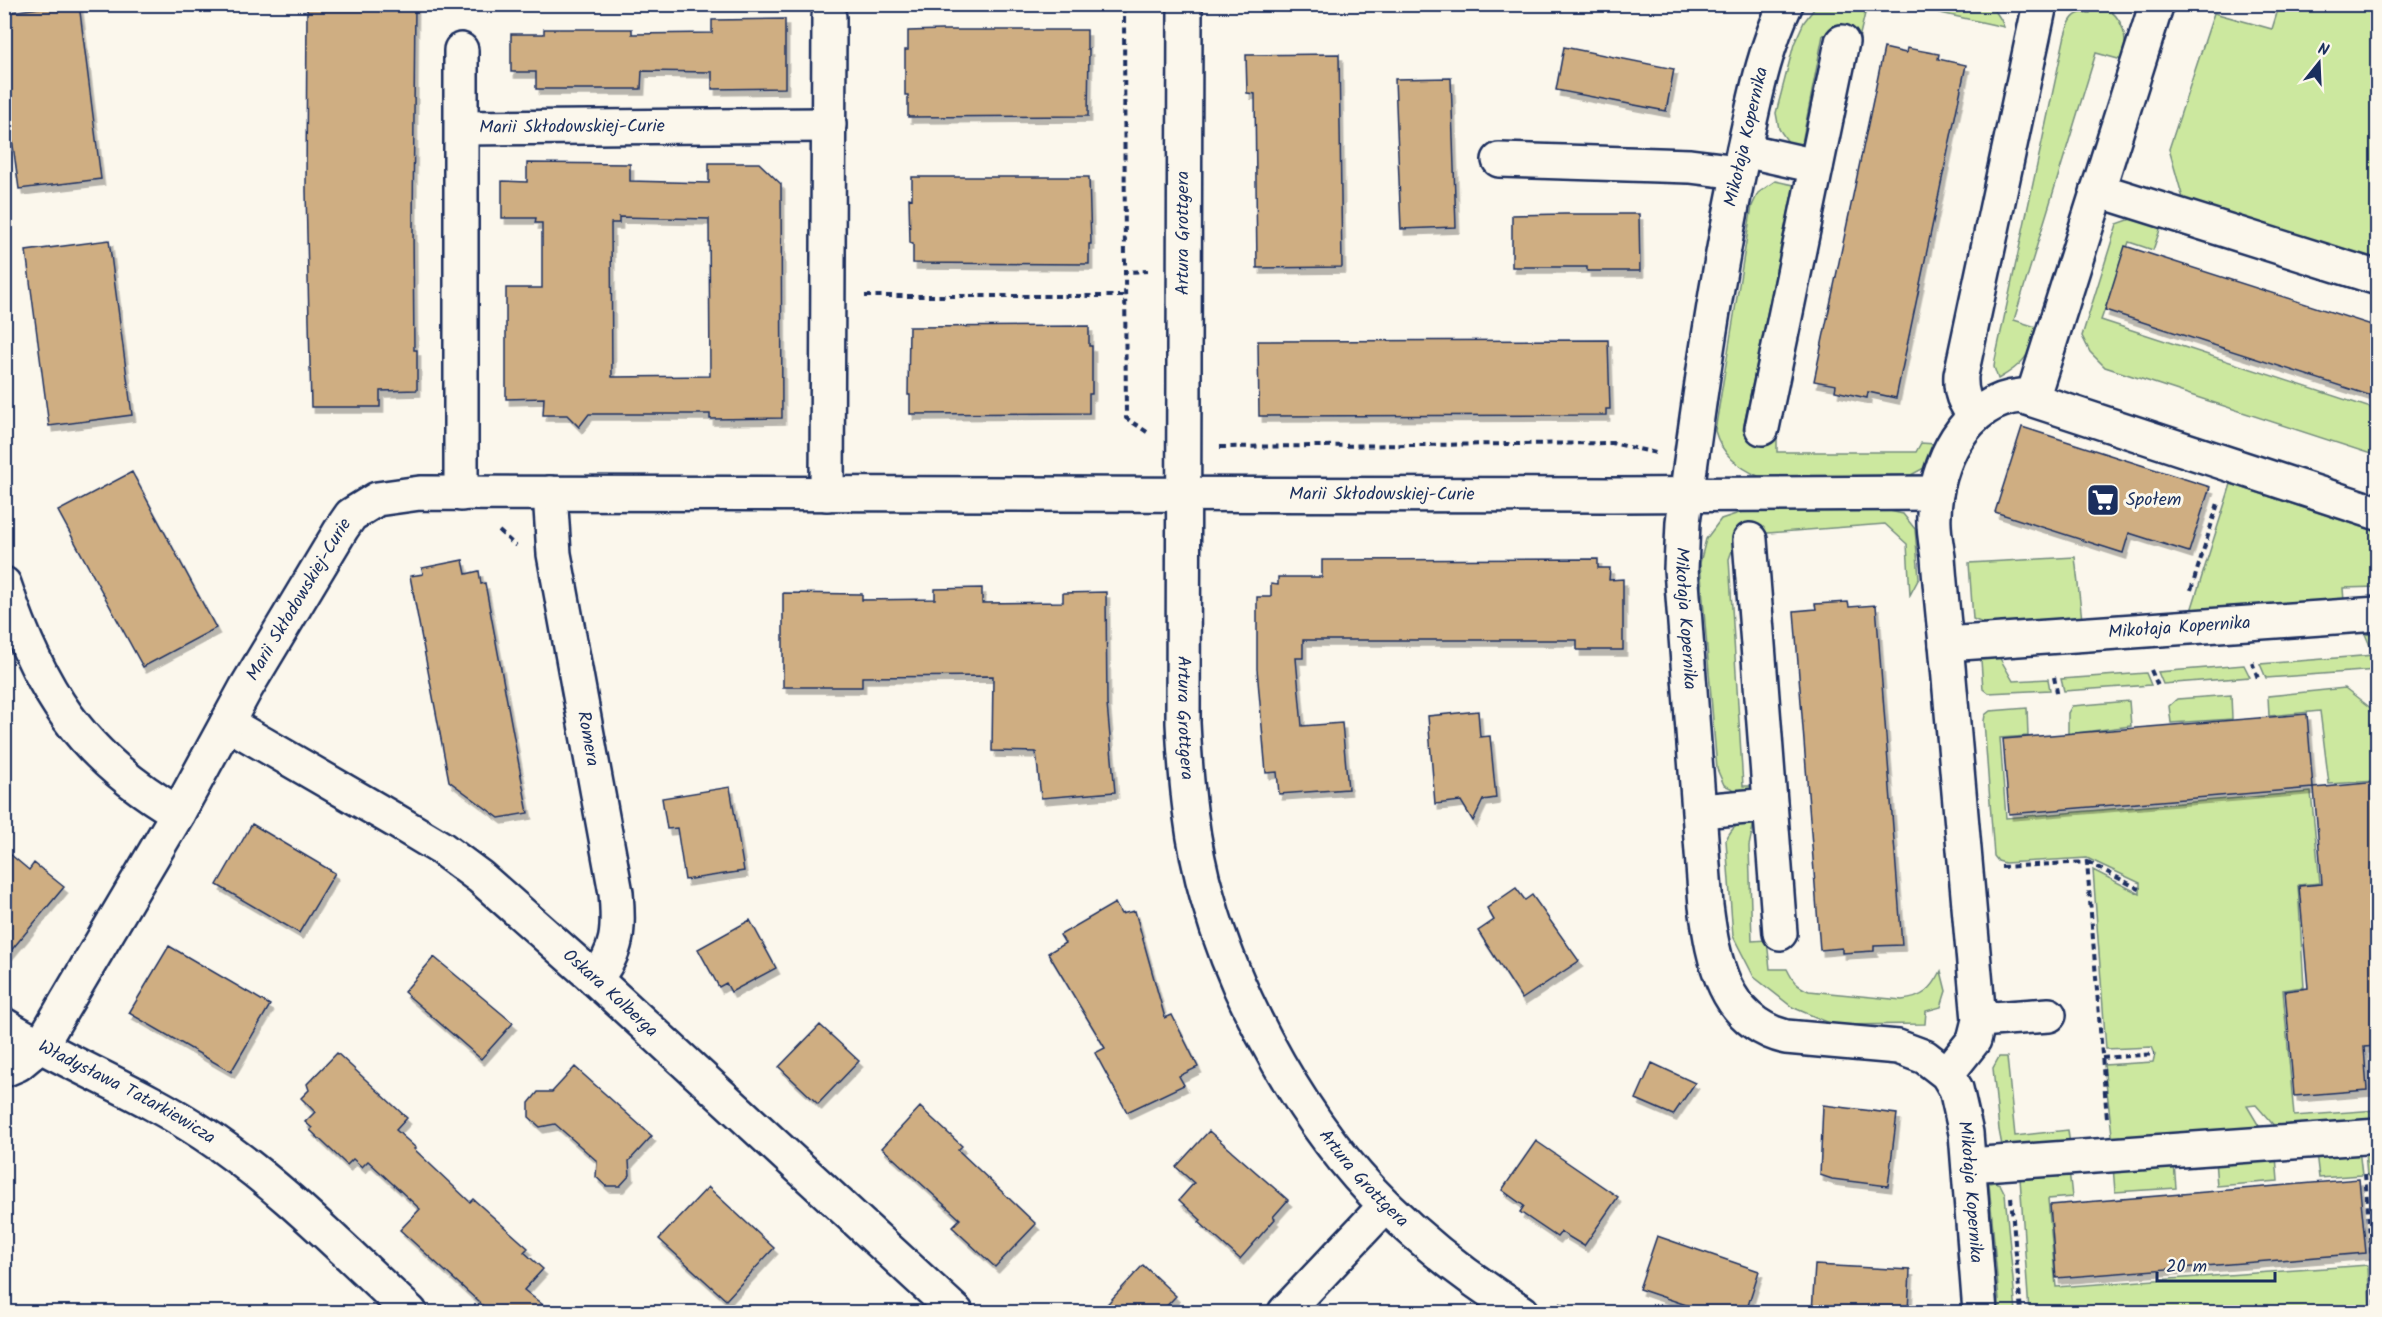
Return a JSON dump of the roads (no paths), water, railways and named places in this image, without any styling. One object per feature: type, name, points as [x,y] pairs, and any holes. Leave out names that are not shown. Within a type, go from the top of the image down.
[{"type":"street","name":"Artura Grottgera","points":[[1185,4],[1182,673],[1185,757],[1191,819],[1207,897],[1238,982],[1272,1050],[1329,1140],[1386,1206],[1459,1270],[1522,1312]]},
{"type":"street","name":"Mikołaja Kopernika","points":[[1786,4],[1774,29],[1765,59],[1741,161],[1719,272],[1681,546],[1706,906],[1711,942],[1728,993],[1743,1013],[1772,1034],[1898,1047],[1914,1051],[1947,1074],[1956,1089],[1962,1108],[1969,1165],[1980,1312]]},
{"type":"street","points":[[1975,416],[1961,393],[1961,375],[2040,4]]},
{"type":"street","points":[[2032,399],[2155,5]]},
{"type":"street","points":[[827,494],[829,125],[842,11]]},
{"type":"street","points":[[1762,428],[1842,42]]},
{"type":"street","points":[[461,50],[462,128]]},
{"type":"street","name":"Marii Skłodowskiej-Curie","points":[[460,494],[462,128],[829,125]]},
{"type":"street","points":[[1499,160],[1690,166],[1741,161],[1816,166]]},
{"type":"street","points":[[2098,190],[2378,278]]},
{"type":"street","points":[[1947,1074],[1974,1040],[1979,1020],[1934,516],[1936,493],[1950,452],[1960,433],[1975,416],[1996,401],[2008,397],[2032,399],[2378,513]]},
{"type":"street","name":"Marii Skłodowskiej-Curie","points":[[227,723],[351,515],[364,506],[389,497],[420,494],[550,493],[1183,495],[1936,493]]},
{"type":"street","name":"Romera","points":[[550,493],[554,554],[616,893],[618,931],[615,946],[611,958],[595,979]]},
{"type":"street","points":[[1750,540],[1780,933]]},
{"type":"street","points":[[4,584],[31,657],[50,692],[71,723],[96,752],[125,778],[178,813]]},
{"type":"street","name":"Mikołaja Kopernika","points":[[1946,644],[2378,614]]},
{"type":"street","name":"Oskara Kolberga","points":[[227,723],[441,848],[480,877],[595,979],[956,1312]]},
{"type":"street","name":"Władysława Tatarkiewicza","points":[[227,723],[178,813],[40,1045],[178,1118],[250,1167],[410,1312]]},
{"type":"street","points":[[1700,811],[1770,805]]},
{"type":"street","points":[[1979,1020],[2049,1015]]},
{"type":"street","points":[[4,1025],[40,1045],[18,1064],[4,1070]]},
{"type":"street","points":[[1969,1165],[2370,1137]]},
{"type":"street","points":[[1285,1312],[1386,1206]]},
{"type":"place","name":"Społem","points":[[2103,500]]}]
